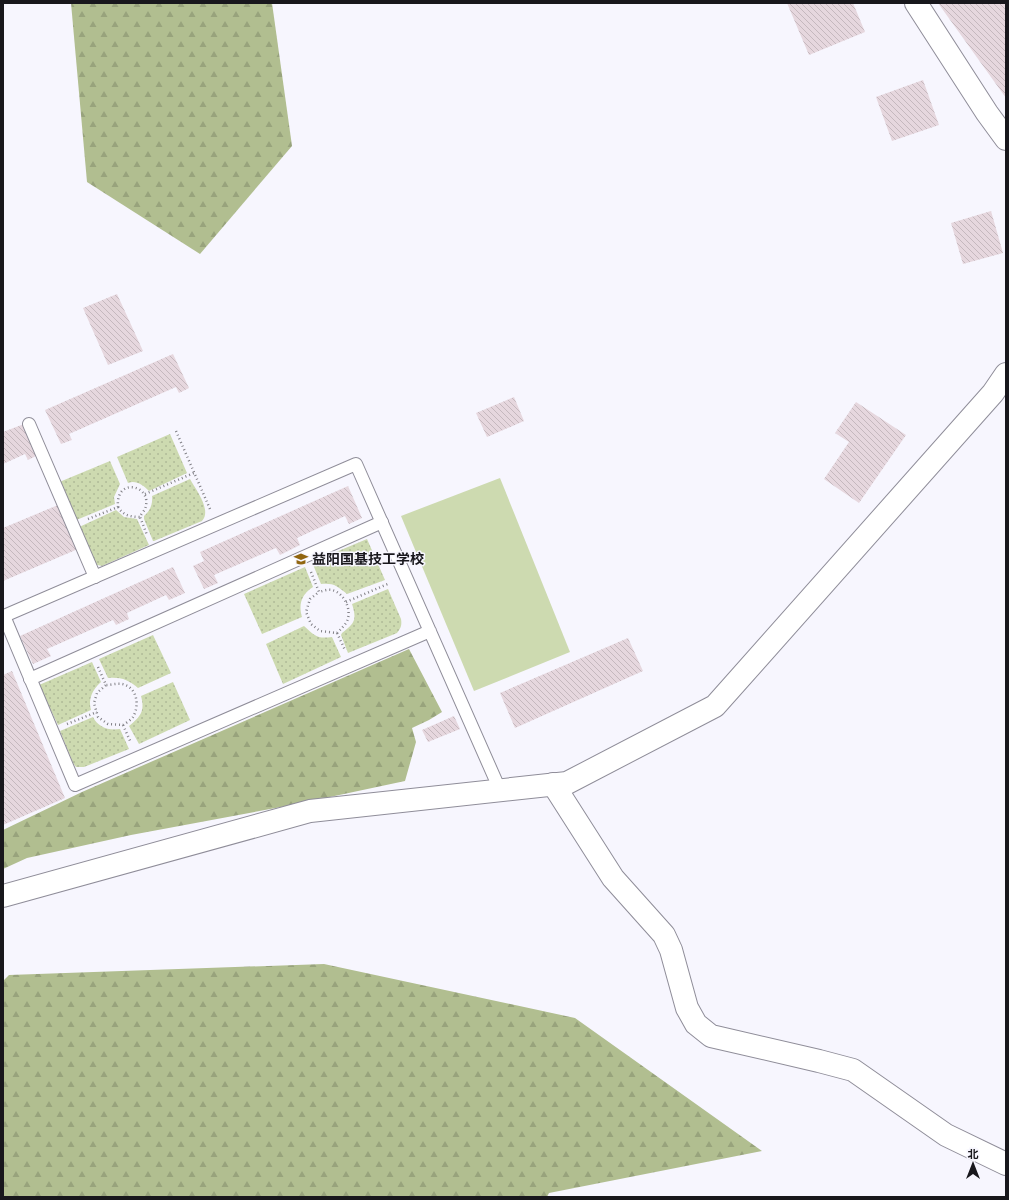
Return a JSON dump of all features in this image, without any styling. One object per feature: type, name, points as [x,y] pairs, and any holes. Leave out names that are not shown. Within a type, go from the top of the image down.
[{"type":"street","points":[[916,3],[986,113],[1006,139]]},
{"type":"street","points":[[3,896],[310,811],[567,783],[715,706],[993,393],[1006,374]]},
{"type":"street","points":[[553,784],[613,878],[664,935],[671,950],[688,1008],[696,1024],[711,1036],[853,1070],[946,1135],[1006,1164]]},
{"type":"lane","points":[[29,424],[95,577]]},
{"type":"lane","points":[[430,631],[75,785],[4,616],[356,464],[382,522],[406,577],[430,631],[500,790]]},
{"type":"lane","points":[[30,679],[382,522]]},
{"type":"path","points":[[176,431],[216,524]]},
{"type":"path","points":[[145,494],[194,473]]},
{"type":"path","points":[[132,487],[139,489],[145,494],[147,500],[145,509],[140,517],[133,517],[122,513],[118,507],[117,500],[120,493],[124,489],[132,487]]},
{"type":"path","points":[[72,525],[118,507]]},
{"type":"path","points":[[140,517],[154,551]]},
{"type":"path","points":[[304,557],[319,592]]},
{"type":"path","points":[[346,602],[406,577]]},
{"type":"path","points":[[330,590],[340,593],[346,602],[349,612],[346,622],[337,632],[320,631],[311,624],[306,612],[310,599],[319,592],[330,590]]},
{"type":"path","points":[[92,652],[106,685]]},
{"type":"path","points":[[120,683],[130,687],[136,696],[137,707],[132,718],[123,725],[108,724],[98,717],[94,703],[97,692],[106,685],[120,683]]},
{"type":"path","points":[[52,730],[97,712]]},
{"type":"green space","points":[[71,3],[272,3],[292,146],[200,254],[87,182]]},
{"type":"green space","points":[[170,434],[187,473],[149,491],[134,482],[128,483],[117,457]]},
{"type":"green space","points":[[110,461],[120,484],[114,497],[115,504],[74,521],[57,483]]},
{"type":"green space","points":[[500,478],[570,652],[474,691],[401,516]]},
{"type":"green space","points":[[190,479],[202,500],[205,516],[202,521],[153,541],[144,519],[144,516],[151,507],[152,496]]},
{"type":"green space","points":[[116,510],[124,517],[137,519],[149,545],[102,566],[93,564],[77,528]]},
{"type":"green space","points":[[367,539],[385,580],[347,594],[335,586],[321,584],[312,562]]},
{"type":"green space","points":[[305,567],[313,587],[306,593],[302,600],[300,608],[302,617],[262,634],[244,594]]},
{"type":"green space","points":[[388,589],[401,619],[399,630],[397,633],[348,653],[341,635],[354,621],[352,604]]},
{"type":"green space","points":[[304,626],[316,636],[323,638],[332,637],[341,657],[283,684],[266,644]]},
{"type":"green space","points":[[153,635],[171,673],[138,688],[124,680],[108,678],[99,659]]},
{"type":"green space","points":[[409,649],[442,712],[412,728],[416,742],[405,781],[297,804],[131,835],[27,858],[3,869],[3,830],[82,792]]},
{"type":"green space","points":[[92,662],[101,682],[95,688],[90,698],[91,710],[58,725],[39,685]]},
{"type":"green space","points":[[173,682],[190,720],[139,744],[129,726],[141,713],[141,696]]},
{"type":"green space","points":[[93,717],[104,728],[120,729],[129,749],[84,767],[76,767],[60,731]]},
{"type":"green space","points":[[324,964],[575,1018],[762,1151],[549,1193],[547,1197],[3,1197],[3,981],[9,975]]},
{"type":"building","points":[[787,3],[853,3],[865,32],[809,55]]},
{"type":"building","points":[[938,3],[1006,3],[1006,98]]},
{"type":"building","points":[[923,80],[939,125],[892,141],[876,97]]},
{"type":"building","points":[[991,211],[1003,253],[963,264],[951,223]]},
{"type":"building","points":[[117,294],[143,351],[108,365],[83,308]]},
{"type":"building","points":[[173,354],[189,388],[179,393],[176,387],[69,434],[72,440],[61,444],[45,410]]},
{"type":"building","points":[[514,397],[524,421],[487,437],[476,413]]},
{"type":"building","points":[[856,402],[906,435],[859,503],[824,479],[849,442],[835,433]]},
{"type":"building","points":[[24,424],[38,455],[28,460],[25,454],[3,464],[3,432]]},
{"type":"building","points":[[348,486],[362,518],[349,524],[345,516],[297,538],[300,545],[280,555],[276,548],[214,575],[218,583],[204,589],[193,566],[204,561],[200,552]]},
{"type":"building","points":[[58,505],[78,549],[3,581],[3,528]]},
{"type":"building","points":[[173,567],[185,593],[169,600],[166,595],[127,613],[129,619],[116,625],[113,620],[47,649],[51,656],[33,664],[20,636]]},
{"type":"building","points":[[628,638],[643,671],[515,728],[500,693]]},
{"type":"building","points":[[12,671],[65,798],[3,825],[3,675]]},
{"type":"building","points":[[454,716],[460,729],[428,742],[422,730]]},
{"type":"place","name":"益阳国基技工学校","points":[[301,559]]}]
